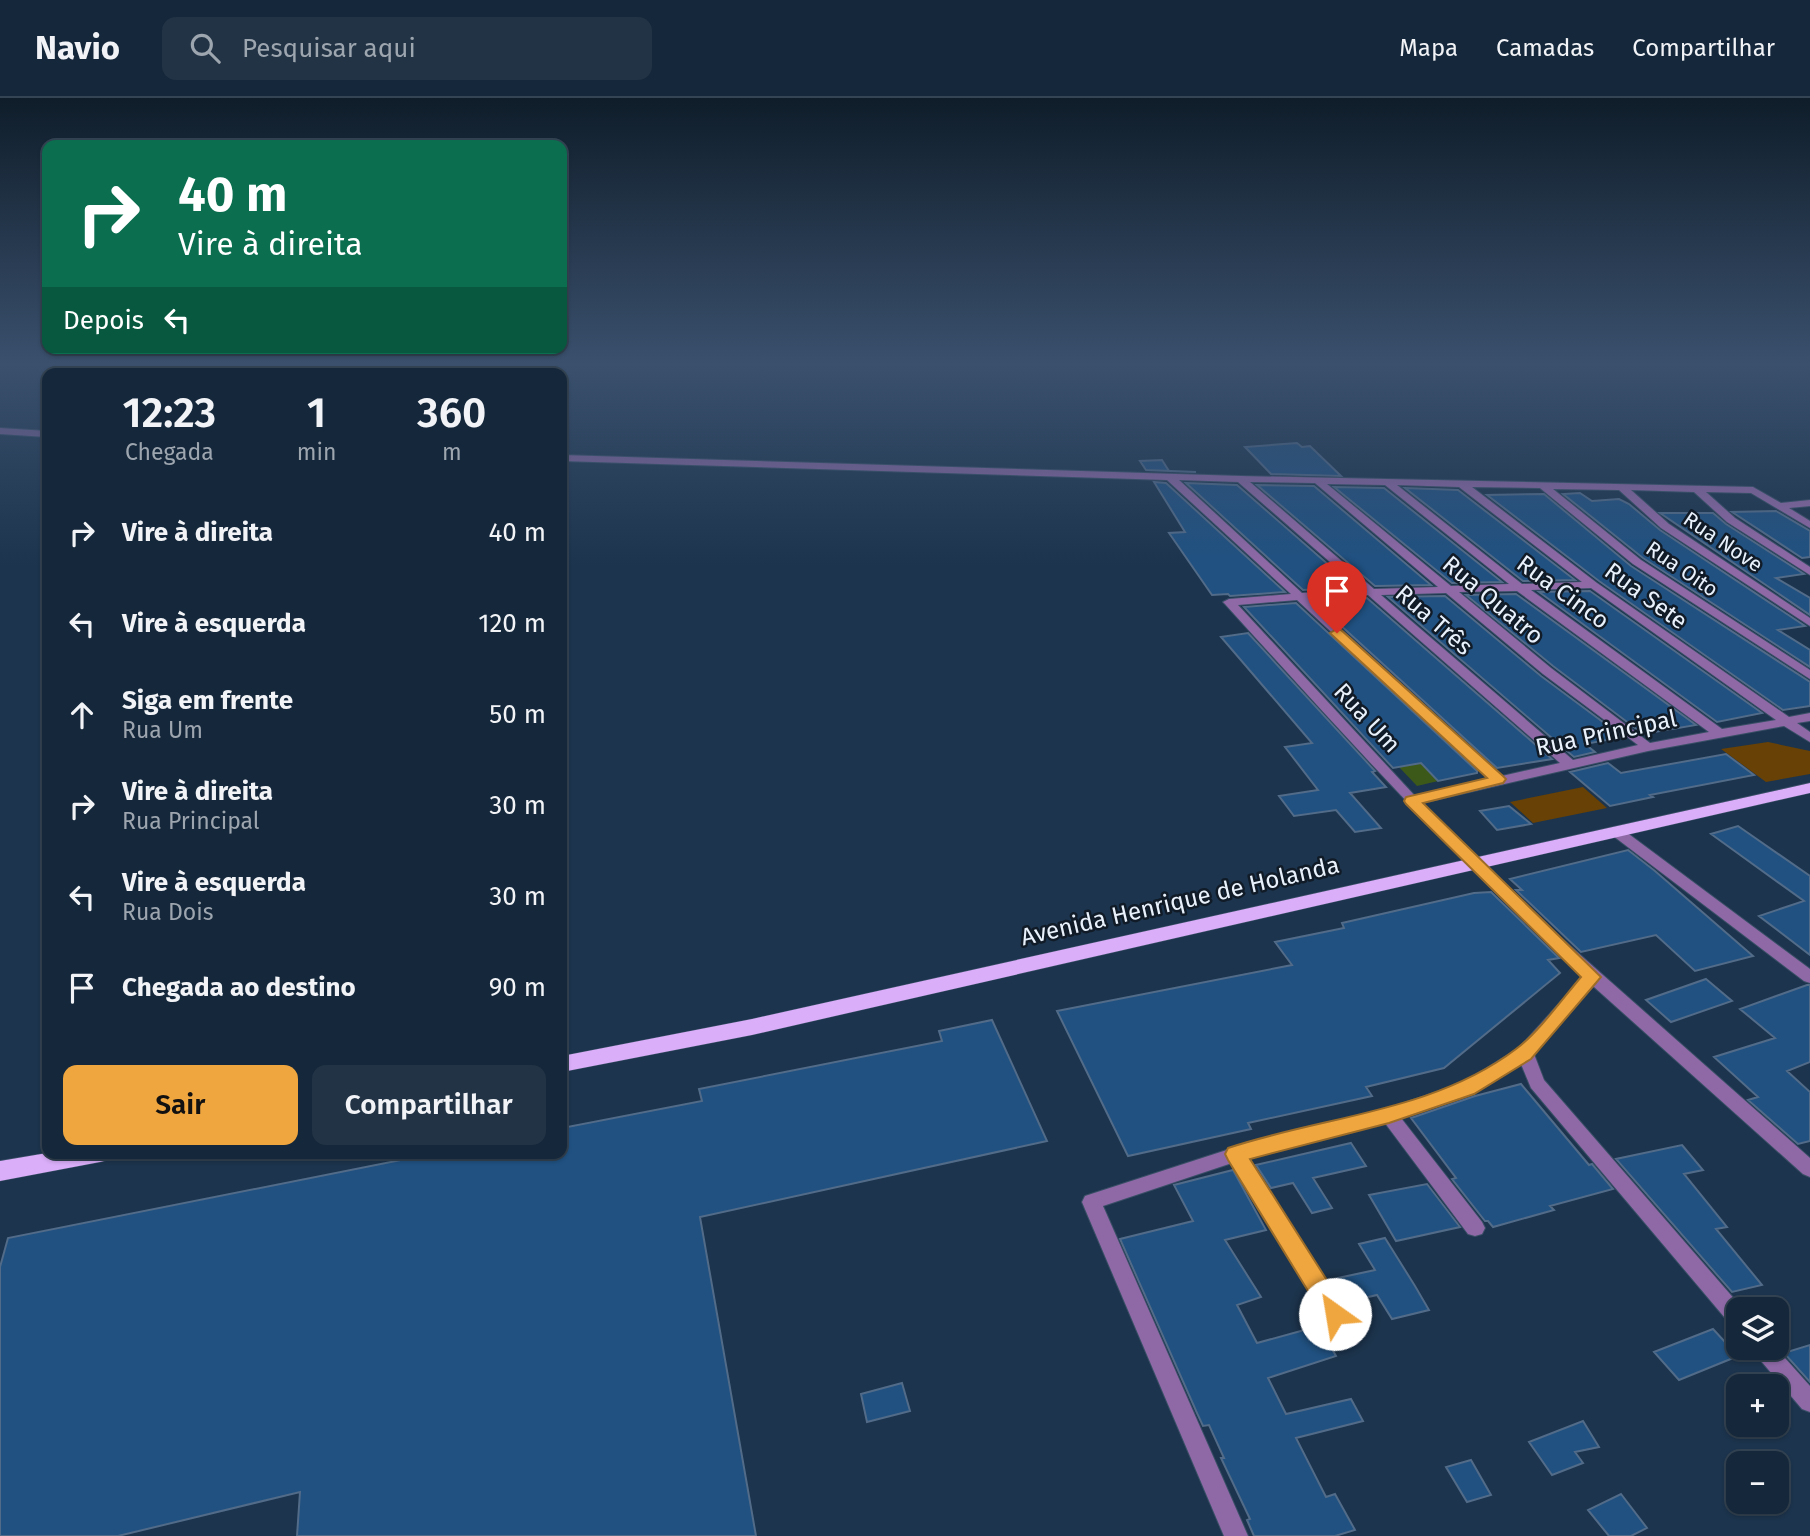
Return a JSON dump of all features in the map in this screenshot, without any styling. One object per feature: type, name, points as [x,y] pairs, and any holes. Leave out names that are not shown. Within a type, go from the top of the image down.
[{"type":"main road","name":"Avenida Henrique de Holanda","points":[[567,1063],[766,1024],[1810,788]]},
{"type":"main road","points":[[0,1171],[67,1159]]},
{"type":"street","points":[[2,431],[42,434]]},
{"type":"street","points":[[567,458],[1241,479],[1753,490],[1810,526]]},
{"type":"street","points":[[1170,477],[1296,596],[1498,779]]},
{"type":"street","name":"Rua Três","points":[[1241,479],[1569,764]]},
{"type":"street","name":"Rua Quatro","points":[[1315,480],[1547,671],[1648,747]]},
{"type":"street","name":"Rua Cinco","points":[[1386,481],[1520,587],[1719,733]]},
{"type":"street","name":"Rua Sete","points":[[1462,484],[1593,584],[1810,738]]},
{"type":"street","name":"Rua Oito","points":[[1541,484],[1637,562],[1810,674]]},
{"type":"street","name":"Rua Nove","points":[[1620,486],[1665,526],[1810,622]]},
{"type":"street","points":[[1697,489],[1731,520],[1810,572]]},
{"type":"street","points":[[1777,506],[1810,503]]},
{"type":"street","points":[[1296,596],[1593,584]]},
{"type":"street","name":"Rua Um","points":[[1296,596],[1229,602],[1412,801],[1474,863],[1592,977],[1810,1169]]},
{"type":"street","name":"Rua Principal","points":[[1412,801],[1498,779],[1648,747],[1810,717]]},
{"type":"street","points":[[1617,832],[1810,977]]},
{"type":"street","points":[[1236,1536],[1092,1202],[1236,1154],[1389,1115],[1466,1089],[1525,1054],[1592,977]]},
{"type":"street","points":[[1525,1054],[1536,1083],[1726,1304]]},
{"type":"street","points":[[1389,1115],[1475,1228]]},
{"type":"street","points":[[1236,1154],[1350,1337]]},
{"type":"street","points":[[1773,1360],[1810,1402]]},
{"type":"shaded area","points":[[1768,742],[1810,751],[1810,774],[1766,782],[1721,749]]},
{"type":"shaded area","points":[[1421,763],[1438,781],[1417,786],[1399,767]]},
{"type":"shaded area","points":[[1583,787],[1607,808],[1533,823],[1510,802]]},
{"type":"building","points":[[1297,443],[1302,447],[1310,446],[1341,476],[1271,474],[1245,447]]},
{"type":"building","points":[[1162,460],[1169,471],[1146,470],[1140,461]]},
{"type":"building","points":[[1154,482],[1166,483],[1285,592],[1212,595],[1169,533],[1185,532]]},
{"type":"building","points":[[1186,483],[1237,485],[1354,587],[1303,590]]},
{"type":"building","points":[[1257,485],[1314,486],[1431,585],[1375,586]]},
{"type":"building","points":[[1334,487],[1384,488],[1502,582],[1452,583]]},
{"type":"building","points":[[1405,488],[1458,490],[1575,580],[1523,581]]},
{"type":"building","points":[[1580,493],[1592,501],[1619,499],[1629,504],[1660,530],[1805,626],[1778,630],[1810,650],[1810,667],[1643,558],[1563,494]]},
{"type":"building","points":[[1544,494],[1631,566],[1810,682],[1810,706],[1783,710],[1599,581],[1487,495]]},
{"type":"building","points":[[1776,511],[1810,531],[1810,557],[1802,558],[1732,512]]},
{"type":"building","points":[[1660,513],[1713,513],[1804,574],[1776,578],[1810,598],[1810,615]]},
{"type":"building","points":[[1590,591],[1762,713],[1717,722],[1539,592]]},
{"type":"building","points":[[1516,594],[1696,725],[1643,734],[1553,666],[1466,595]]},
{"type":"building","points":[[1445,596],[1541,676],[1623,737],[1585,744],[1595,752],[1574,757],[1388,597]]},
{"type":"building","points":[[1367,598],[1552,759],[1497,768],[1315,602]]},
{"type":"building","points":[[1296,603],[1477,773],[1438,781],[1421,763],[1393,768],[1244,607]]},
{"type":"building","points":[[1248,633],[1375,771],[1372,772],[1386,787],[1350,793],[1381,828],[1355,832],[1336,810],[1294,816],[1279,796],[1318,790],[1285,747],[1312,743],[1221,637]]},
{"type":"building","points":[[1726,754],[1754,775],[1650,795],[1653,797],[1610,806],[1570,772],[1608,763],[1621,773]]},
{"type":"building","points":[[1509,806],[1531,824],[1497,830],[1480,811]]},
{"type":"building","points":[[1738,826],[1810,876],[1810,955],[1759,916],[1804,901],[1711,834]]},
{"type":"building","points":[[1628,850],[1753,956],[1695,971],[1656,935],[1581,952],[1516,890],[1522,890],[1510,879]]},
{"type":"building","points":[[1491,892],[1559,958],[1548,960],[1560,973],[1444,1068],[1366,1087],[1372,1096],[1248,1123],[1251,1129],[1128,1156],[1057,1011],[1292,965],[1275,942],[1344,928],[1342,923],[1474,893]]},
{"type":"building","points":[[1706,979],[1732,1001],[1671,1022],[1646,1000]]},
{"type":"building","points":[[1810,985],[1810,1062],[1787,1071],[1810,1092],[1810,1141],[1798,1144],[1748,1100],[1758,1097],[1714,1057],[1775,1038],[1740,1009]]},
{"type":"building","points":[[992,1020],[1047,1141],[700,1217],[756,1536],[297,1536],[300,1492],[118,1536],[0,1536],[0,1267],[8,1238],[406,1159],[567,1159],[567,1127],[702,1101],[699,1089],[942,1041],[939,1031]]},
{"type":"building","points":[[1521,1084],[1589,1165],[1592,1164],[1613,1189],[1550,1206],[1554,1210],[1493,1227],[1485,1221],[1452,1179],[1456,1178],[1411,1118],[1475,1096]]},
{"type":"building","points":[[1351,1143],[1366,1166],[1313,1178],[1332,1208],[1312,1213],[1293,1183],[1271,1188],[1256,1165]]},
{"type":"building","points":[[1682,1145],[1703,1170],[1684,1174],[1727,1227],[1716,1229],[1762,1285],[1732,1292],[1616,1159]]},
{"type":"building","points":[[1233,1170],[1266,1230],[1225,1240],[1261,1297],[1237,1305],[1257,1343],[1319,1326],[1336,1356],[1268,1378],[1286,1414],[1351,1399],[1363,1421],[1296,1438],[1326,1497],[1335,1494],[1355,1530],[1335,1536],[1254,1536],[1247,1520],[1250,1519],[1221,1458],[1224,1458],[1209,1425],[1203,1426],[1120,1239],[1193,1221],[1174,1185]]},
{"type":"building","points":[[1427,1184],[1460,1227],[1396,1241],[1369,1195]]},
{"type":"building","points":[[1385,1238],[1429,1310],[1392,1319],[1377,1295],[1351,1301],[1338,1278],[1375,1270],[1359,1244]]},
{"type":"building","points":[[1713,1329],[1726,1343],[1726,1360],[1728,1360],[1679,1380],[1654,1352]]},
{"type":"building","points":[[1810,1345],[1810,1382],[1789,1359],[1789,1351]]},
{"type":"building","points":[[902,1383],[910,1411],[867,1422],[861,1394]]},
{"type":"building","points":[[1583,1421],[1599,1447],[1575,1452],[1583,1463],[1552,1475],[1529,1442]]},
{"type":"building","points":[[1471,1460],[1491,1495],[1467,1502],[1446,1467]]},
{"type":"building","points":[[1621,1494],[1647,1528],[1631,1536],[1609,1536],[1588,1510]]},
{"type":"route","points":[[1335,1314],[1236,1154],[1389,1115],[1466,1089],[1525,1054],[1592,977],[1412,801],[1498,779],[1337,633]]}]
